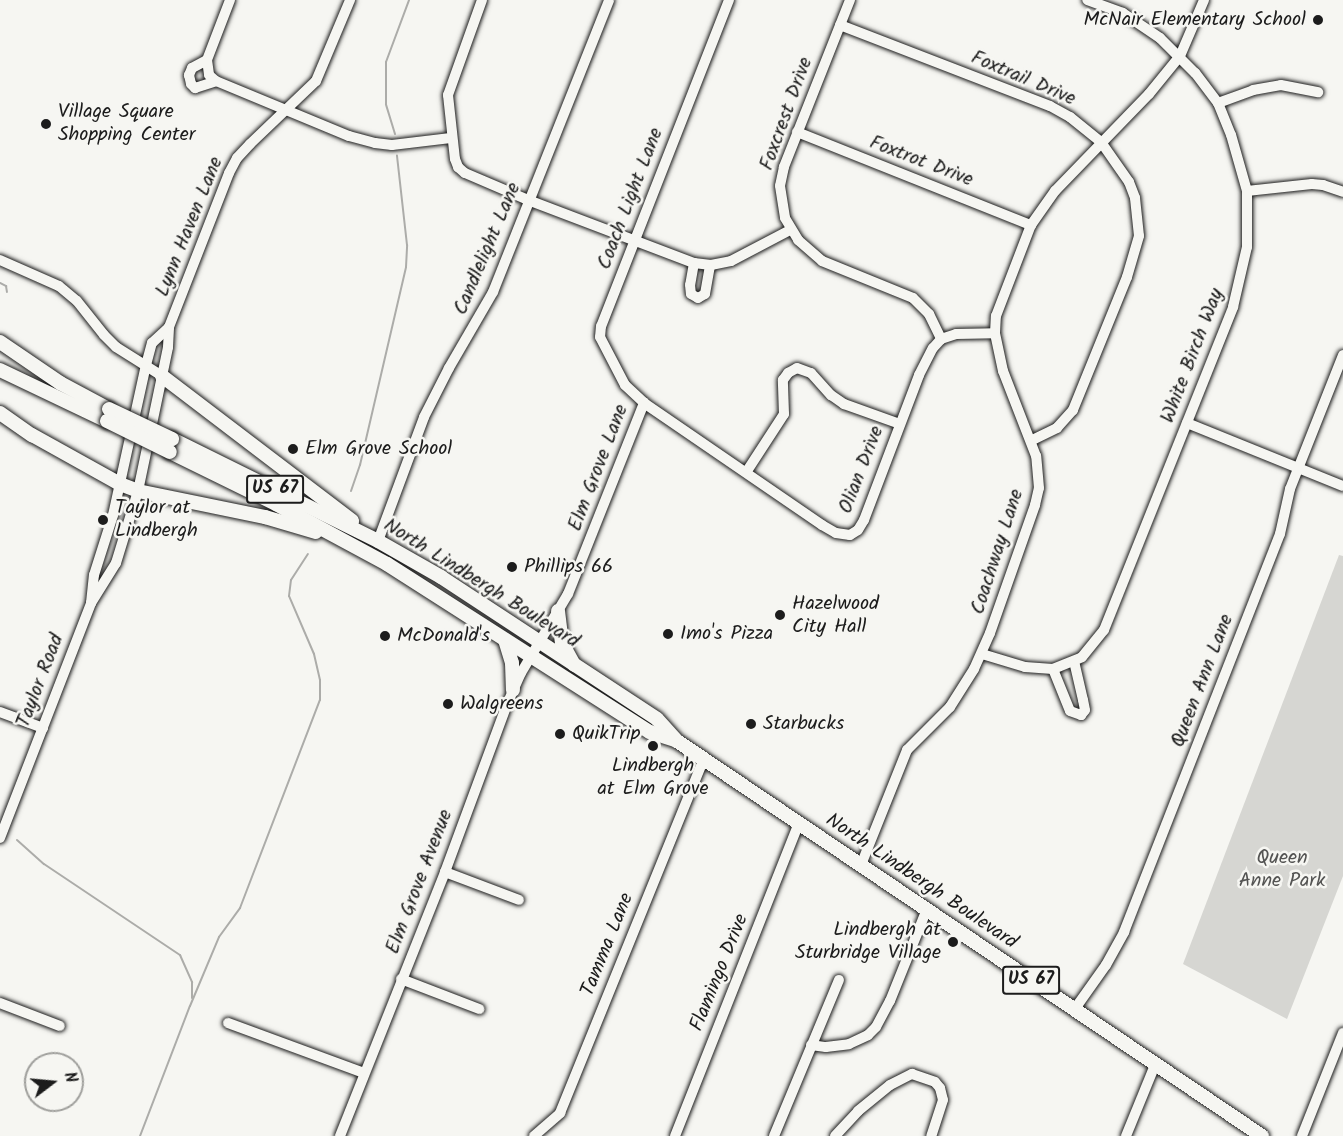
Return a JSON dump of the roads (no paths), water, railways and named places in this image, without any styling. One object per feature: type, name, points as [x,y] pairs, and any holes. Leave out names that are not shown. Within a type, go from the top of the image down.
[{"type":"main road","name":"North Lindbergh Boulevard","points":[[0,342],[108,415]]},
{"type":"main road","name":"North Lindbergh Boulevard","points":[[0,370],[108,415],[378,541],[441,577],[657,719],[677,741]]},
{"type":"main road","points":[[162,376],[378,541]]},
{"type":"main road","points":[[0,413],[32,435],[120,484],[138,491],[265,517],[344,540]]},
{"type":"main road","name":"North Lindbergh Boulevard","points":[[171,445],[411,578],[650,732],[677,741],[704,758],[1262,1136]]},
{"type":"main road","points":[[558,611],[562,643],[575,667]]},
{"type":"main road","points":[[505,640],[512,663],[513,690]]},
{"type":"street","points":[[230,0],[207,60],[209,75],[216,81],[349,136],[375,143],[392,145],[451,138]]},
{"type":"street","name":"Lynn Haven Lane","points":[[150,435],[168,347],[168,327],[237,158],[316,81],[350,0]]},
{"type":"street","points":[[482,0],[449,85],[451,138],[458,167],[475,178],[528,200],[694,263],[710,265],[731,261],[790,230]]},
{"type":"street","name":"Candlelight Lane","points":[[378,541],[424,417],[445,375],[494,291],[528,200],[609,0]]},
{"type":"street","name":"Coach Light Lane","points":[[644,403],[625,385],[600,337],[601,326],[729,0]]},
{"type":"street","name":"Foxcrest Drive","points":[[850,0],[784,167],[780,186],[781,204],[790,230],[807,251],[822,261],[913,298],[929,314],[941,339]]},
{"type":"street","name":"White Birch Way","points":[[982,654],[1025,667],[1053,669],[1074,661],[1095,644],[1104,630],[1233,307],[1247,247],[1247,191],[1231,135],[1218,103],[1180,56],[1142,25],[1123,14],[1087,0]]},
{"type":"street","name":"Coachway Lane","points":[[861,865],[907,750],[950,707],[964,688],[982,654],[1035,506],[1039,488],[1032,440],[1003,371],[994,333],[999,309],[1031,225],[1055,191],[1149,94],[1180,56],[1204,0]]},
{"type":"street","name":"Foxtrail Drive","points":[[840,25],[1050,106],[1070,117],[1101,142],[1129,182],[1135,198],[1139,236],[1123,286],[1074,410],[1058,428],[1032,440]]},
{"type":"street","points":[[207,60],[192,68],[189,75],[191,84],[195,88],[216,81]]},
{"type":"street","points":[[1218,103],[1253,90],[1281,85],[1318,92]]},
{"type":"street","name":"Foxtrot Drive","points":[[797,132],[1031,225]]},
{"type":"street","points":[[1247,191],[1312,184],[1343,192]]},
{"type":"street","points":[[0,261],[59,286],[77,301],[110,341],[162,376]]},
{"type":"street","points":[[694,263],[690,285],[692,294],[698,298],[705,294],[710,265]]},
{"type":"street","name":"Lynn Haven Lane","points":[[132,425],[152,343],[168,327]]},
{"type":"street","points":[[941,339],[969,332],[994,333]]},
{"type":"street","name":"Olian Drive","points":[[644,403],[831,530],[850,535],[858,530],[864,520],[926,359],[941,339]]},
{"type":"street","name":"Queen Ann Lane","points":[[1074,1010],[1106,964],[1124,932],[1280,534],[1290,489],[1343,355]]},
{"type":"street","points":[[747,471],[784,414],[783,380],[788,373],[797,368],[811,373],[831,395],[844,404],[861,413],[900,424]]},
{"type":"street","name":"Elm Grove Lane","points":[[539,643],[558,611],[590,542],[644,403]]},
{"type":"street","points":[[1187,423],[1343,486]]},
{"type":"street","name":"Taylor Road","points":[[91,603],[94,575],[120,484],[132,425]]},
{"type":"street","name":"Taylor Road","points":[[0,838],[91,603],[116,563],[138,491],[150,435]]},
{"type":"street","name":"Elm Grove Avenue","points":[[340,1136],[445,872],[513,690],[539,643]]},
{"type":"street","points":[[1053,669],[1070,711],[1081,715],[1084,710],[1083,700],[1074,661]]},
{"type":"street","points":[[0,712],[43,728]]},
{"type":"street","name":"Tamma Lane","points":[[534,1136],[560,1113],[704,758]]},
{"type":"street","name":"Flamingo Drive","points":[[675,1136],[800,823]]},
{"type":"street","points":[[445,872],[519,900]]},
{"type":"street","points":[[811,1045],[826,1047],[849,1044],[868,1035],[876,1027],[890,1001],[927,909]]},
{"type":"street","points":[[401,979],[479,1010]]},
{"type":"street","points":[[774,1136],[839,980]]},
{"type":"street","points":[[0,1003],[60,1026]]},
{"type":"street","points":[[228,1023],[364,1073]]},
{"type":"street","points":[[1302,1136],[1343,1033]]},
{"type":"street","points":[[1126,1136],[1155,1065]]},
{"type":"street","points":[[835,1136],[858,1111],[890,1085],[912,1074],[935,1082],[940,1088],[943,1100],[931,1136]]},
{"type":"waterway","points":[[395,134],[386,104],[386,62],[409,0]]},
{"type":"waterway","points":[[351,491],[360,465],[406,267],[407,245],[397,156]]},
{"type":"waterway","points":[[0,283],[6,286],[7,292]]},
{"type":"waterway","points":[[190,1006],[219,937],[240,908],[320,700],[320,680],[314,654],[289,596],[291,580],[308,554]]},
{"type":"waterway","points":[[17,840],[44,864],[180,955],[192,982],[192,998]]},
{"type":"waterway","points":[[140,1136],[190,1006]]},
{"type":"place","name":"McNair Elementary School","points":[[1318,20]]},
{"type":"place","name":"Village Square Shopping Center","points":[[46,124]]},
{"type":"place","name":"Elm Grove School","points":[[293,449]]},
{"type":"place","name":"Taylor at Lindbergh","points":[[103,520]]},
{"type":"place","name":"Phillips 66","points":[[512,567]]},
{"type":"place","name":"Hazelwood City Hall","points":[[780,615]]},
{"type":"place","name":"Imo's Pizza","points":[[668,634]]},
{"type":"place","name":"McDonald's","points":[[385,636]]},
{"type":"place","name":"Walgreens","points":[[448,704]]},
{"type":"place","name":"Starbucks","points":[[751,724]]},
{"type":"place","name":"QuikTrip","points":[[560,734]]},
{"type":"place","name":"Lindbergh at Elm Grove","points":[[653,746]]},
{"type":"place","name":"Lindbergh at Sturbridge Village","points":[[953,942]]},
{"type":"park label","name":"Queen Anne Park","points":[[1282,870]]}]
